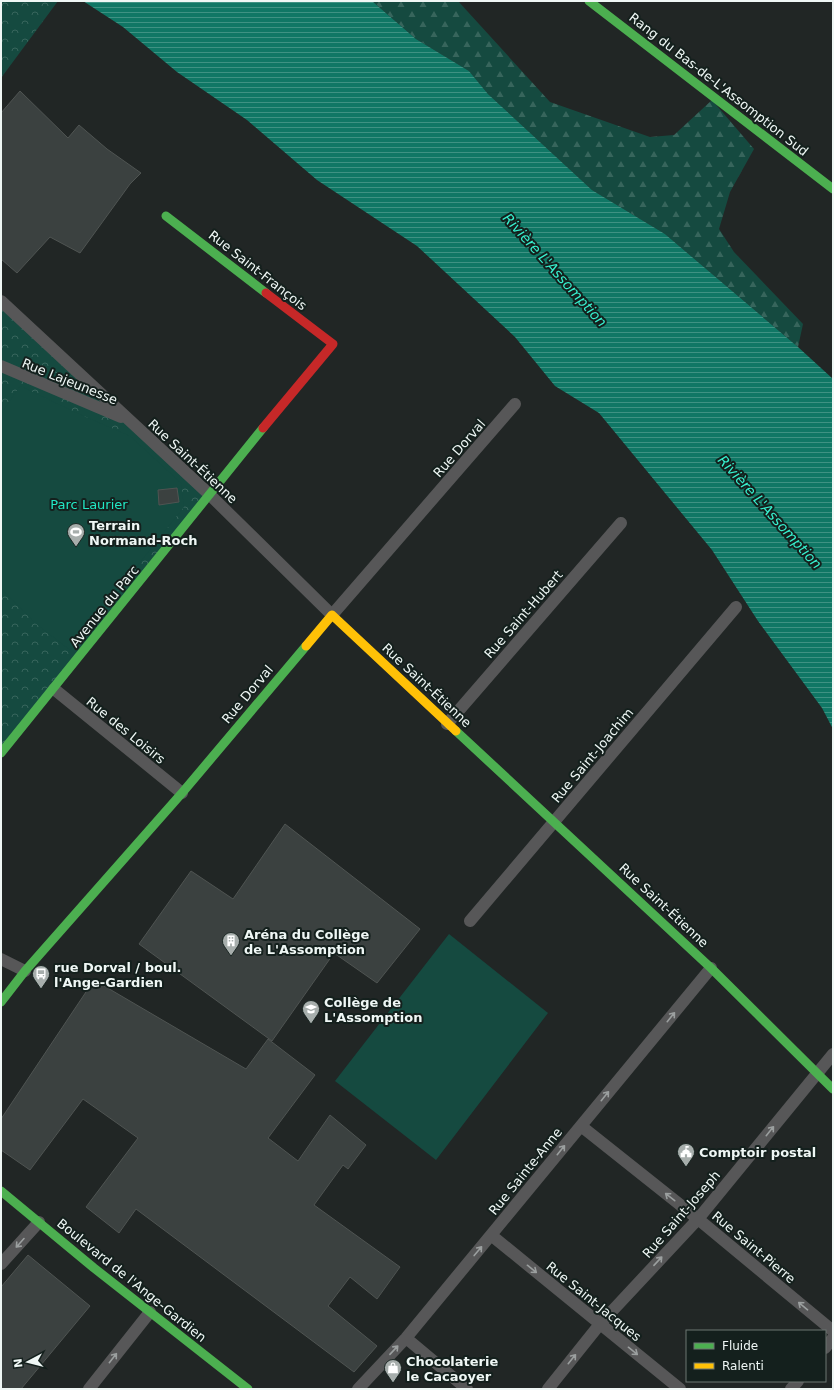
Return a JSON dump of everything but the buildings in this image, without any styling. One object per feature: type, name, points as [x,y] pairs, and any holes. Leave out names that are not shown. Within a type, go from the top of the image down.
[{"type":"street","name":"Rang du Bas-de-L'Assomption Sud","points":[[589,1],[833,188]]},
{"type":"street","name":"Rue Saint-François","points":[[166,216],[333,344]]},
{"type":"street","name":"Rue Saint-Étienne","points":[[1,301],[209,494],[332,615],[447,724],[554,821],[711,968],[833,1090]]},
{"type":"street","name":"Avenue du Parc","points":[[1,753],[54,689],[209,494],[333,344]]},
{"type":"street","name":"Rue Lajeunesse","points":[[1,366],[130,420]]},
{"type":"street","name":"Rue Dorval","points":[[1,1002],[25,971],[182,793],[332,615],[515,404]]},
{"type":"street","name":"Rue Saint-Hubert","points":[[447,724],[621,523]]},
{"type":"street","name":"Rue Saint-Joachim","points":[[470,920],[736,608]]},
{"type":"street","name":"Rue des Loisirs","points":[[54,689],[182,793]]},
{"type":"street","points":[[1,959],[25,971]]},
{"type":"street","name":"Rue Sainte-Anne","points":[[358,1389],[406,1338],[711,968]]},
{"type":"street","name":"Rue Saint-Joseph","points":[[548,1389],[600,1324],[698,1219],[833,1054]]},
{"type":"street","name":"Rue Saint-Pierre","points":[[581,1126],[698,1219],[833,1332]]},
{"type":"street","name":"Boulevard de l'Ange-Gardien","points":[[1,1191],[94,1268],[248,1389]]},
{"type":"street","points":[[1,1264],[39,1222]]},
{"type":"street","name":"Rue Saint-Jacques","points":[[491,1235],[680,1389]]},
{"type":"street","points":[[89,1389],[150,1312]]},
{"type":"street","points":[[406,1338],[467,1389]]},
{"type":"street","points":[[826,1347],[833,1338]]},
{"type":"green space","points":[[1,1],[58,1],[1,78]]},
{"type":"green space","points":[[372,1],[458,1],[550,102],[650,137],[674,135],[712,100],[754,149],[730,192],[719,229],[734,252],[803,324],[798,347],[665,234],[592,190],[488,94],[469,71],[416,39]]},
{"type":"green space","name":"Terrain Normand-Roch","points":[[1,301],[209,494],[1,753]]},
{"type":"green space","name":"Terrain Normand-Roch","points":[[20,386],[130,436],[181,483],[184,507],[70,650],[35,623],[1,588],[1,414]]},
{"type":"green space","points":[[449,934],[548,1013],[436,1160],[335,1081]]},
{"type":"water","name":"Rivière L'Assomption","points":[[83,1],[372,1],[416,39],[469,71],[488,94],[592,190],[665,234],[798,347],[833,379],[833,729],[822,708],[758,621],[712,550],[599,413],[555,386],[515,337],[417,246],[317,180],[247,120],[177,72],[123,27]]},
{"type":"traffic: fast","points":[[589,1],[833,189]]},
{"type":"traffic: fast","points":[[166,216],[266,293]]},
{"type":"traffic: fast","points":[[1,753],[263,428]]},
{"type":"traffic: fast","points":[[1,1002],[25,971],[182,793],[306,646]]},
{"type":"traffic: fast","points":[[456,731],[711,968],[833,1089]]},
{"type":"traffic: fast","points":[[1,1191],[94,1268],[248,1389]]},
{"type":"traffic: slow","points":[[306,646],[332,615],[456,731]]},
{"type":"traffic: jam","points":[[263,428],[333,344],[266,293]]},
{"type":"place","name":"Terrain Normand-Roch","points":[[76,547]]},
{"type":"place","name":"Aréna du Collège de L'Assomption","points":[[231,956]]},
{"type":"place","name":"rue Dorval / boul. l'Ange-Gardien","points":[[41,989]]},
{"type":"place","name":"Collège de L'Assomption","points":[[311,1024]]},
{"type":"place","name":"Comptoir postal","points":[[686,1167]]},
{"type":"place","name":"Chocolaterie le Cacaoyer","points":[[393,1383]]},
{"type":"park label","name":"Parc Laurier","points":[[89,504]]}]
